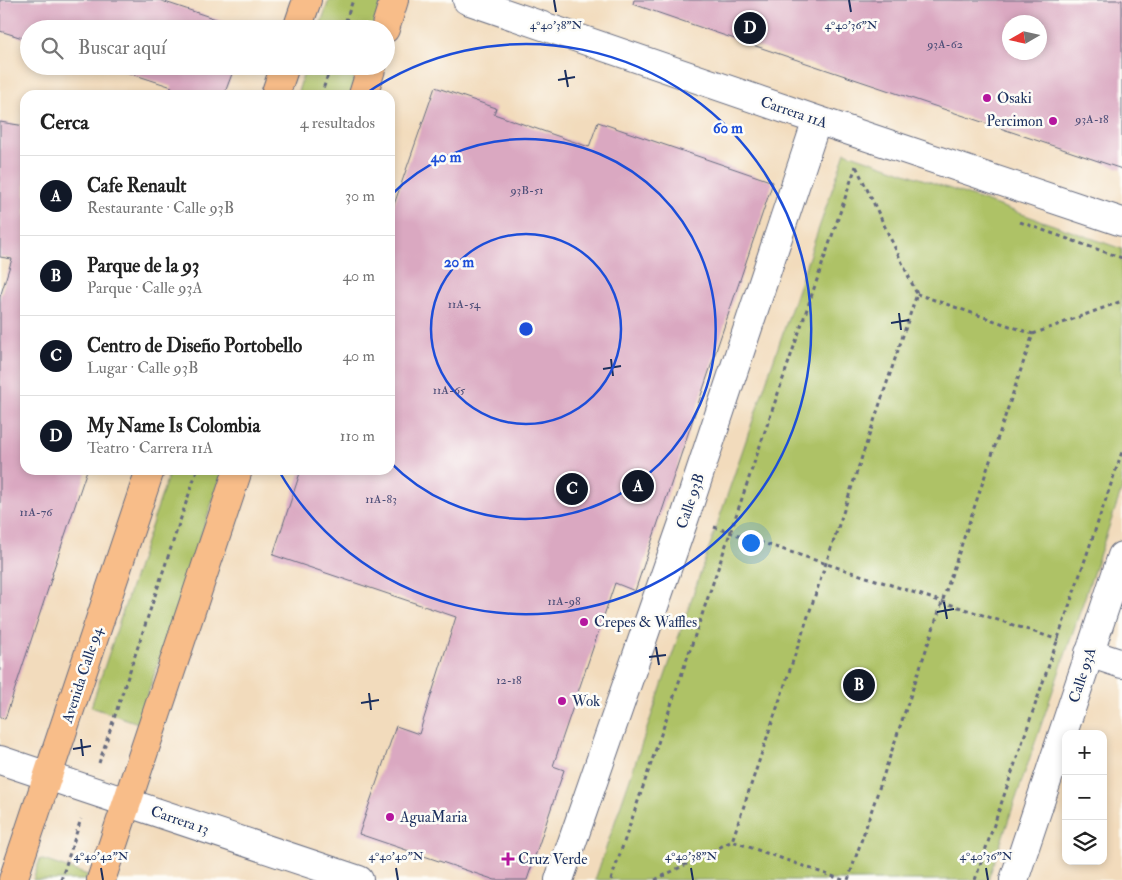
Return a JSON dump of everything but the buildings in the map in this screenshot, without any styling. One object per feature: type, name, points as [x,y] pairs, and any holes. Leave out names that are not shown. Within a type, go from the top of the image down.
[{"type":"main road","points":[[300,20],[307,0]]},
{"type":"main road","points":[[388,20],[394,0]]},
{"type":"main road","points":[[277,90],[282,75]]},
{"type":"main road","points":[[364,90],[369,75]]},
{"type":"main road","name":"Avenida Calle 94","points":[[13,880],[148,475]]},
{"type":"main road","points":[[101,880],[236,475]]},
{"type":"street","name":"Carrera 11A","points":[[467,0],[1122,222]]},
{"type":"street","name":"Calle 93B","points":[[560,880],[685,517],[817,120]]},
{"type":"street","name":"Calle 93A","points":[[1014,880],[1122,556]]},
{"type":"street","points":[[1089,653],[1122,664]]},
{"type":"street","name":"Carrera 13","points":[[0,760],[359,880]]},
{"type":"path","points":[[346,20],[353,0]]},
{"type":"path","points":[[323,90],[328,75]]},
{"type":"path","points":[[611,880],[856,166],[917,294],[732,841],[655,880]]},
{"type":"path","points":[[917,294],[1033,334],[1122,301]]},
{"type":"path","points":[[848,880],[1033,334]]},
{"type":"path","points":[[975,880],[1122,452]]},
{"type":"path","points":[[61,880],[194,475]]},
{"type":"path","points":[[685,517],[1058,640],[1089,653]]},
{"type":"path","points":[[732,841],[843,880]]},
{"type":"green space","points":[[329,0],[382,0],[375,20],[322,20]]},
{"type":"green space","points":[[303,75],[356,75],[352,90],[299,90]]},
{"type":"green space","points":[[845,152],[1122,249],[1122,489],[988,880],[595,880]]},
{"type":"green space","points":[[168,475],[221,475],[138,723],[91,707]]},
{"type":"green space","points":[[40,859],[88,875],[86,880],[33,880]]},
{"type":"place","name":"My Name Is Colombia","points":[[750,28]]},
{"type":"place","name":"Osaki","points":[[987,98]]},
{"type":"place","name":"Percimon","points":[[1053,121]]},
{"type":"place","name":"Cafe Renault","points":[[638,486]]},
{"type":"place","name":"Centro de Diseño Portobello","points":[[572,489]]},
{"type":"place","name":"Crepes & Waffles","points":[[584,622]]},
{"type":"place","name":"Parque de la 93","points":[[859,685]]},
{"type":"place","name":"Wok","points":[[562,701]]},
{"type":"place","name":"AguaMaria","points":[[390,817]]},
{"type":"place","name":"Cruz Verde","points":[[508,859]]}]
